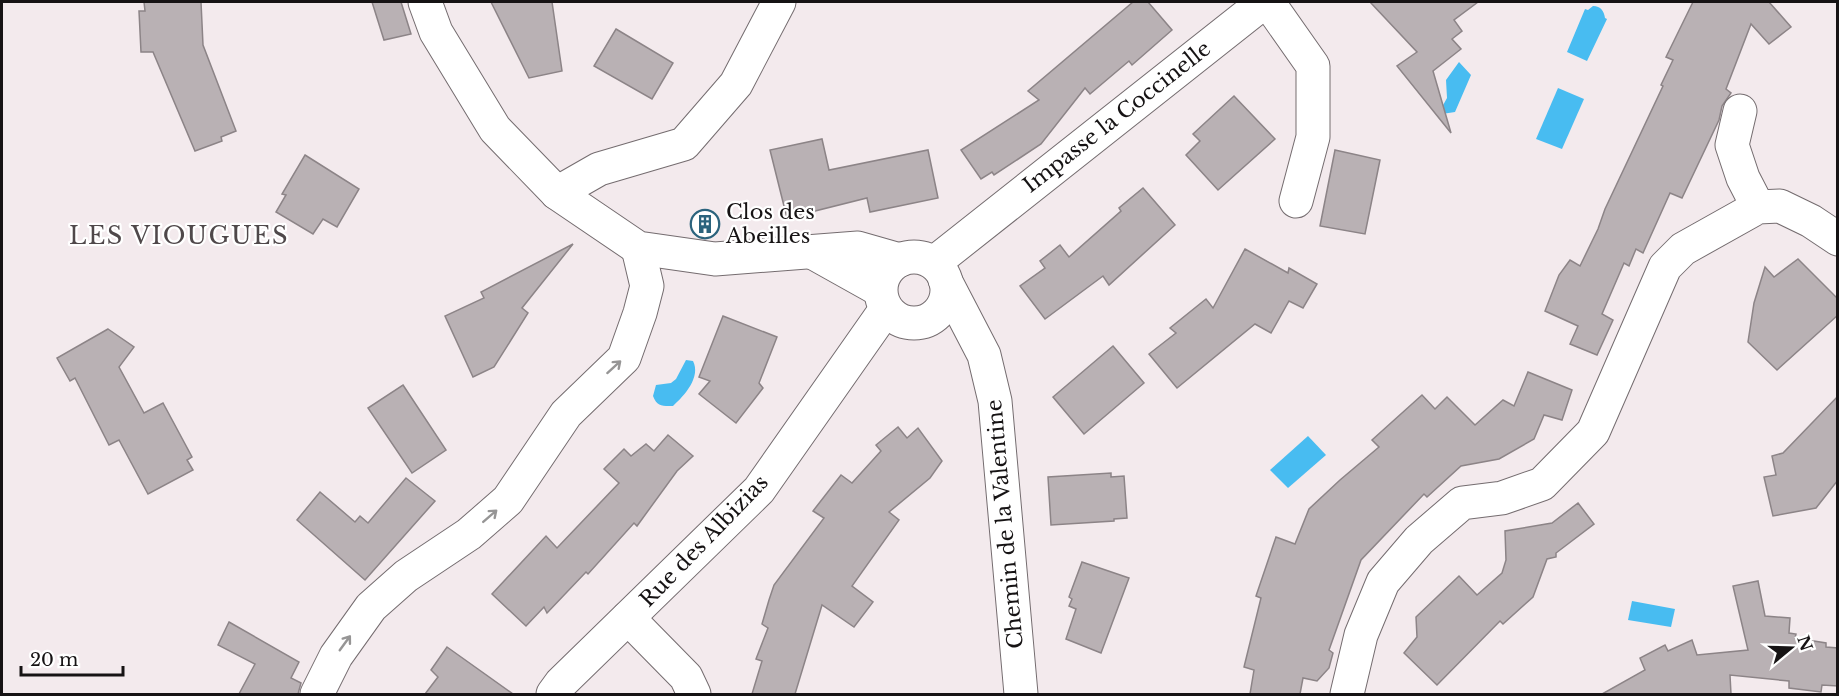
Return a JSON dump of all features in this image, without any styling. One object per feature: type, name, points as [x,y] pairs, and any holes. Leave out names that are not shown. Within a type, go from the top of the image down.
[{"type":"street","points":[[425,2],[436,32],[495,129],[557,193],[638,248],[715,259],[858,248],[900,260]]},
{"type":"street","points":[[557,193],[598,169],[684,144],[736,84],[779,2]]},
{"type":"street","name":"Impasse la Coccinelle","points":[[941,273],[971,233],[1264,2]]},
{"type":"street","points":[[1268,2],[1312,66],[1313,137],[1296,201]]},
{"type":"street","points":[[1740,111],[1732,145],[1743,178],[1758,207]]},
{"type":"street","points":[[1347,694],[1361,635],[1383,582],[1419,540],[1462,503],[1502,498],[1542,484],[1593,432],[1665,267],[1683,249],[1758,207],[1780,206],[1838,238]]},
{"type":"street","points":[[317,694],[336,656],[371,606],[406,576],[469,534],[508,500],[566,414],[624,358],[647,286],[638,248]]},
{"type":"street","points":[[812,252],[883,300],[894,318],[912,324],[932,319],[984,355]]},
{"type":"street","points":[[860,344],[932,319],[943,308],[946,298],[941,273],[924,258],[911,256],[900,260],[889,268],[881,281],[883,300]]},
{"type":"street","name":"Chemin de la Valentine","points":[[941,273],[984,355],[995,400],[1021,694]]},
{"type":"street","name":"Rue des Albizias","points":[[553,694],[561,683],[759,490],[860,344],[883,300]]},
{"type":"street","points":[[628,618],[686,677],[694,694]]},
{"type":"water","points":[[1593,6],[1602,9],[1607,19],[1587,61],[1567,52],[1585,9],[1588,10]]},
{"type":"water","points":[[1459,62],[1471,75],[1455,112],[1442,114],[1442,107],[1447,98],[1446,80]]},
{"type":"water","points":[[1558,88],[1584,99],[1562,149],[1536,139]]},
{"type":"water","points":[[686,360],[693,361],[695,367],[690,385],[673,406],[658,404],[653,396],[656,385],[671,383],[676,379]]},
{"type":"water","points":[[1308,436],[1326,455],[1288,488],[1270,470]]},
{"type":"water","points":[[1632,601],[1675,609],[1671,627],[1628,620]]},
{"type":"building","points":[[144,2],[201,2],[203,45],[236,131],[221,137],[222,141],[195,151],[153,52],[141,52],[139,11],[145,11]]},
{"type":"building","points":[[372,2],[401,2],[411,34],[384,40]]},
{"type":"building","points":[[491,2],[552,2],[562,71],[529,78]]},
{"type":"building","points":[[1133,2],[1148,2],[1172,30],[1132,65],[1129,61],[1090,94],[1085,88],[1041,144],[994,175],[992,172],[981,179],[961,150],[1039,100],[1028,91]]},
{"type":"building","points":[[1370,2],[1478,2],[1454,20],[1462,31],[1452,39],[1461,49],[1433,71],[1451,133],[1397,66],[1417,52]]},
{"type":"building","points":[[1693,2],[1769,2],[1791,27],[1769,44],[1751,24],[1726,89],[1731,93],[1722,106],[1719,120],[1682,198],[1670,193],[1643,253],[1636,249],[1629,266],[1624,263],[1602,314],[1613,320],[1597,355],[1570,344],[1578,326],[1545,311],[1559,275],[1570,260],[1580,266],[1598,229],[1605,209],[1663,86],[1661,85],[1673,60],[1666,57]]},
{"type":"building","points":[[616,29],[673,63],[652,99],[594,66]]},
{"type":"building","points":[[1234,96],[1275,139],[1218,190],[1186,155],[1200,141],[1193,134]]},
{"type":"building","points":[[822,139],[829,170],[928,150],[938,198],[870,212],[867,198],[787,218],[770,150]]},
{"type":"building","points":[[1335,150],[1380,160],[1365,234],[1320,226]]},
{"type":"building","points":[[305,155],[359,189],[337,227],[323,219],[313,234],[276,212],[286,195],[282,194]]},
{"type":"building","points":[[1143,188],[1175,225],[1109,285],[1103,276],[1045,319],[1020,286],[1045,268],[1040,261],[1060,245],[1069,257],[1121,211],[1119,208]]},
{"type":"building","points":[[573,244],[522,308],[528,313],[494,367],[473,377],[445,316],[484,298],[481,292]]},
{"type":"building","points":[[1245,249],[1288,273],[1289,268],[1317,284],[1303,308],[1289,301],[1271,333],[1255,324],[1177,388],[1149,354],[1176,333],[1170,328],[1206,299],[1213,308]]},
{"type":"building","points":[[1798,259],[1838,299],[1838,315],[1777,370],[1748,342],[1754,303],[1765,267],[1774,277]]},
{"type":"building","points":[[723,316],[777,337],[759,383],[763,388],[736,423],[699,394],[710,381],[699,377]]},
{"type":"building","points":[[108,329],[134,347],[119,367],[144,413],[163,403],[192,457],[187,460],[193,470],[148,494],[119,440],[109,445],[75,378],[70,381],[57,358]]},
{"type":"building","points":[[1113,346],[1144,383],[1084,434],[1053,397]]},
{"type":"building","points":[[1528,372],[1572,390],[1562,420],[1544,415],[1534,439],[1499,459],[1461,466],[1427,497],[1424,494],[1361,560],[1329,650],[1333,653],[1329,668],[1317,681],[1303,678],[1300,694],[1250,694],[1254,670],[1244,667],[1261,598],[1256,596],[1276,537],[1295,544],[1309,509],[1379,447],[1372,440],[1422,395],[1435,409],[1447,397],[1475,425],[1503,400],[1514,406]]},
{"type":"building","points":[[403,385],[446,450],[412,473],[368,408]]},
{"type":"building","points":[[1838,396],[1838,480],[1816,508],[1773,516],[1764,477],[1776,475],[1772,456],[1783,453]]},
{"type":"building","points":[[898,427],[907,438],[918,428],[942,461],[930,478],[889,512],[899,520],[852,586],[873,602],[854,627],[822,605],[795,694],[752,694],[762,661],[756,659],[768,628],[762,624],[774,585],[824,518],[813,511],[841,475],[852,483],[881,451],[876,445]]},
{"type":"building","points":[[668,435],[693,456],[677,471],[637,526],[634,523],[588,574],[586,572],[547,613],[544,607],[526,626],[492,594],[546,536],[557,548],[619,483],[604,469],[624,449],[631,456],[646,444],[654,451]]},
{"type":"building","points":[[1111,473],[1111,477],[1124,476],[1127,518],[1051,525],[1048,477]]},
{"type":"building","points":[[406,478],[435,501],[365,580],[297,520],[320,492],[355,522],[360,516],[368,523]]},
{"type":"building","points":[[1578,503],[1594,524],[1556,553],[1556,557],[1547,559],[1533,597],[1503,624],[1500,621],[1437,685],[1404,653],[1417,637],[1416,617],[1459,576],[1477,595],[1502,573],[1506,560],[1505,531],[1552,523]]},
{"type":"building","points":[[1082,562],[1129,578],[1101,653],[1066,639],[1076,609],[1069,606],[1072,599],[1069,597]]},
{"type":"building","points":[[1758,581],[1765,616],[1790,618],[1789,633],[1796,634],[1795,638],[1826,643],[1826,647],[1838,648],[1838,686],[1822,685],[1821,692],[1789,688],[1789,681],[1730,675],[1731,694],[1602,694],[1645,670],[1640,658],[1665,645],[1668,651],[1692,640],[1697,655],[1748,650],[1733,586]]},
{"type":"building","points":[[229,622],[299,662],[291,678],[301,683],[298,694],[239,694],[255,664],[218,645]]},
{"type":"building","points":[[447,647],[513,694],[425,694],[438,677],[431,670]]},
{"type":"place","name":"Clos des Abeilles","points":[[705,224]]},
{"type":"district","name":"LES VIOUGUES","points":[[179,236]]}]
